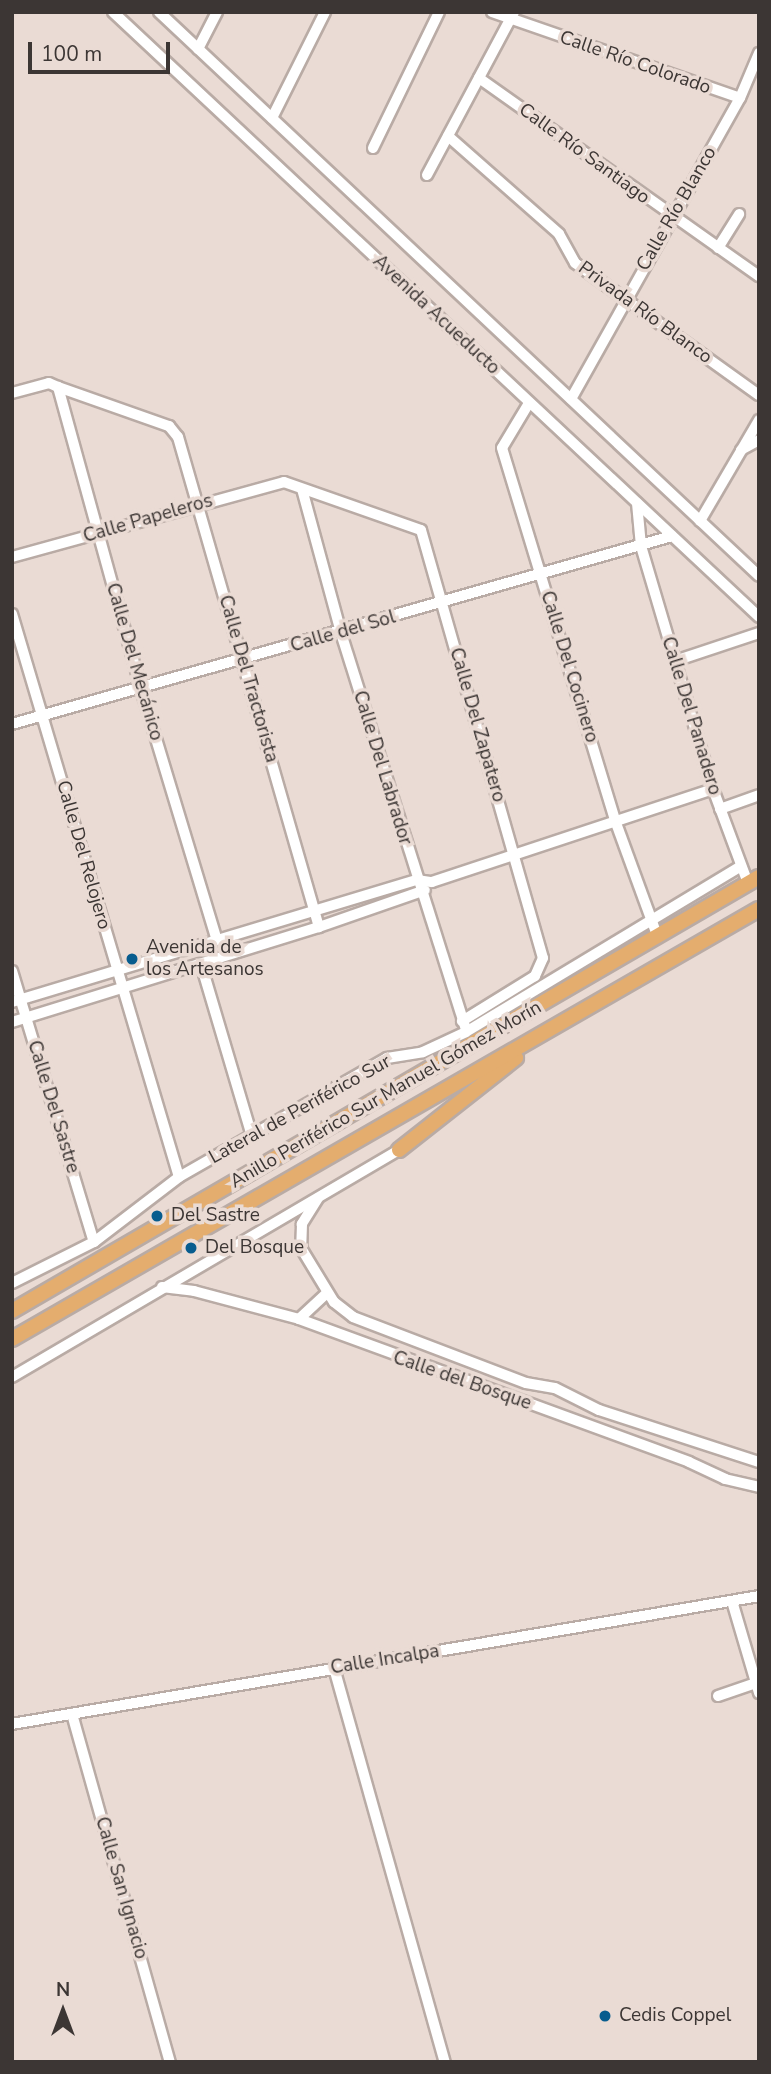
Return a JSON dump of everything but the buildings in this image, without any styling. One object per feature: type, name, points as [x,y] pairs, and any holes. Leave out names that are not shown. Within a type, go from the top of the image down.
[{"type":"highway","name":"Anillo Periférico Sur Manuel Gómez Morín","points":[[12,1311],[466,1033],[657,935],[753,880]]},
{"type":"highway","name":"Anillo Periférico Sur Manuel Gómez Morín","points":[[12,1339],[759,909]]},
{"type":"highway","points":[[399,1150],[556,1026]]},
{"type":"street","name":"Avenida Acueducto","points":[[113,12],[759,617]]},
{"type":"street","name":"Avenida Acueducto","points":[[159,12],[700,521],[757,571]]},
{"type":"street","points":[[198,49],[216,12]]},
{"type":"street","points":[[272,118],[325,12]]},
{"type":"street","points":[[373,148],[439,12]]},
{"type":"street","name":"Calle Río Colorado","points":[[492,12],[512,16],[740,97]]},
{"type":"street","points":[[427,175],[512,16]]},
{"type":"street","name":"Calle Río Blanco","points":[[571,399],[740,97],[759,53]]},
{"type":"street","name":"Calle Río Santiago","points":[[479,78],[758,275]]},
{"type":"street","name":"Privada Río Blanco","points":[[448,136],[559,234],[575,264],[759,396]]},
{"type":"street","points":[[718,248],[739,214]]},
{"type":"street","points":[[12,393],[56,386]]},
{"type":"street","name":"Calle Del Tractorista","points":[[56,386],[175,431],[319,927]]},
{"type":"street","name":"Calle Del Mecánico","points":[[56,386],[141,689],[217,940]]},
{"type":"street","name":"Calle Del Cocinero","points":[[529,403],[502,448],[616,823],[657,935]]},
{"type":"street","points":[[700,521],[759,420]]},
{"type":"street","points":[[741,450],[759,440]]},
{"type":"street","name":"Calle Papeleros","points":[[12,557],[284,482]]},
{"type":"street","name":"Calle Del Zapatero","points":[[284,482],[421,530],[543,958],[535,976],[466,1033]]},
{"type":"street","name":"Calle Del Labrador","points":[[302,489],[341,633],[466,1033]]},
{"type":"street","name":"Calle Del Panadero","points":[[636,503],[641,546],[713,789],[741,866],[753,880]]},
{"type":"street","name":"Calle del Sol","points":[[12,724],[542,576],[672,536]]},
{"type":"street","name":"Calle Del Relojero","points":[[12,614],[179,1177]]},
{"type":"street","points":[[674,661],[758,636]]},
{"type":"street","points":[[16,1000],[416,880],[432,882],[713,789]]},
{"type":"street","points":[[720,809],[759,795]]},
{"type":"street","name":"Lateral de Periférico Sur","points":[[12,1283],[94,1242],[179,1177],[387,1058],[423,1052],[466,1033],[741,866]]},
{"type":"street","points":[[12,1021],[421,894],[432,882]]},
{"type":"street","points":[[201,964],[252,1136]]},
{"type":"street","name":"Calle Del Sastre","points":[[12,971],[16,1000],[26,1017],[94,1242]]},
{"type":"street","points":[[12,1377],[399,1150]]},
{"type":"street","name":"Calle del Bosque","points":[[318,1198],[305,1214],[301,1248],[327,1293],[354,1317],[400,1336],[759,1462]]},
{"type":"street","name":"Calle del Bosque","points":[[162,1287],[194,1290],[299,1319],[689,1462],[725,1479],[759,1487]]},
{"type":"street","points":[[299,1319],[327,1293]]},
{"type":"street","name":"Calle Incalpa","points":[[12,1724],[759,1596]]},
{"type":"street","points":[[718,1696],[757,1688],[732,1601]]},
{"type":"street","points":[[334,1668],[445,2062]]},
{"type":"street","name":"Calle San Ignacio","points":[[72,1714],[170,2062]]},
{"type":"place","name":"Avenida de los Artesanos","points":[[132,959]]},
{"type":"place","name":"Del Sastre","points":[[157,1216]]},
{"type":"place","name":"Del Bosque","points":[[191,1248]]},
{"type":"place","name":"Cedis Coppel","points":[[605,2016]]}]
